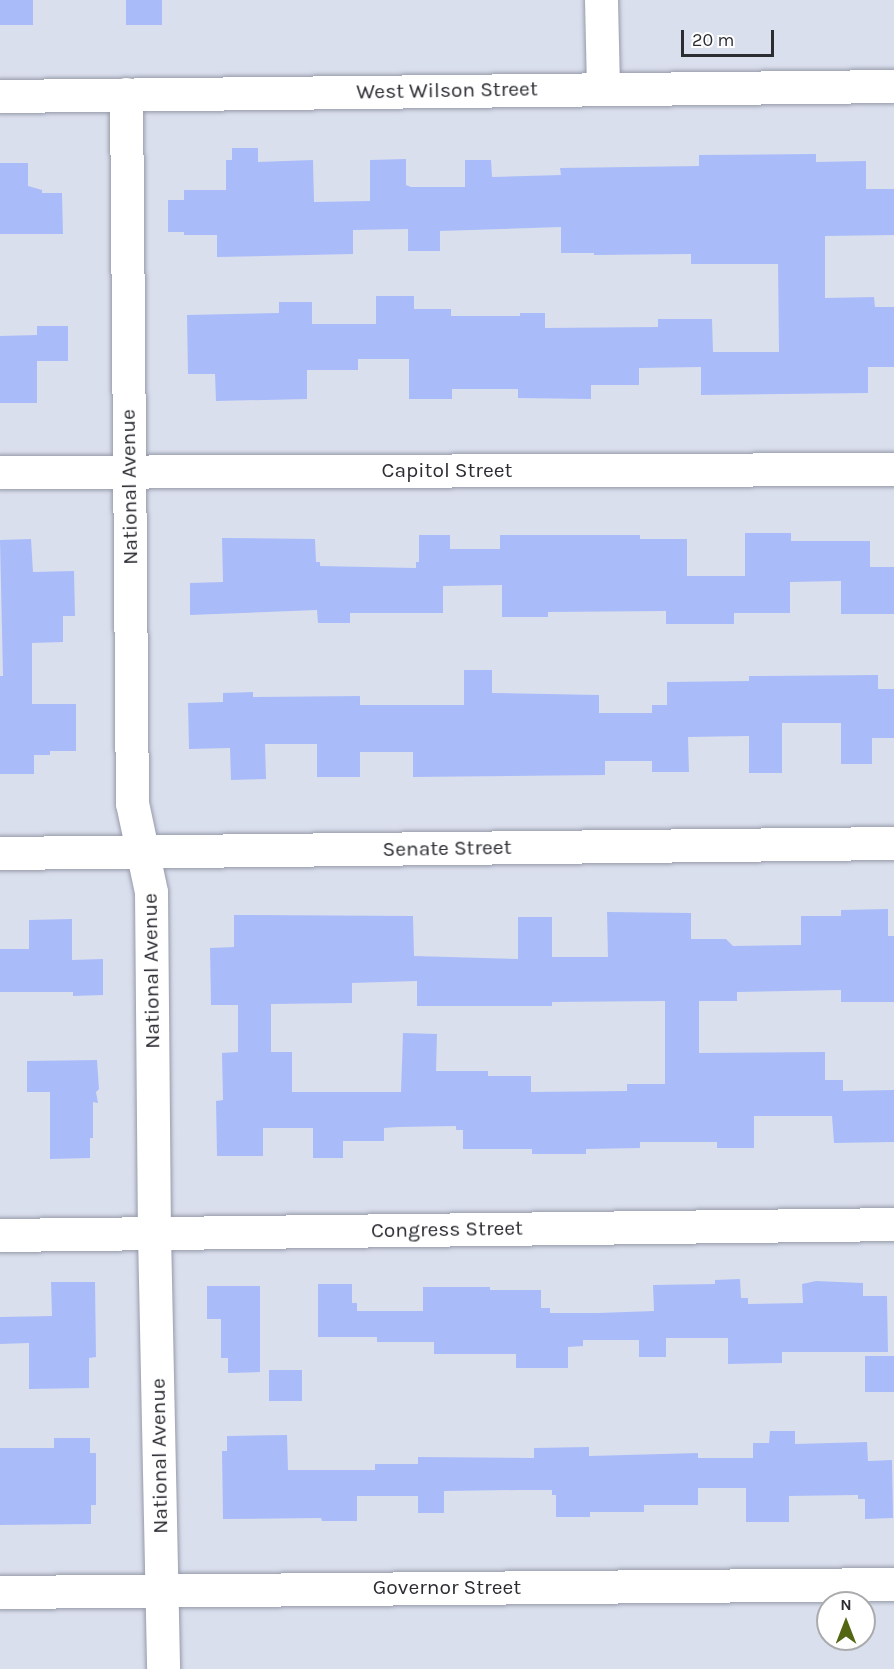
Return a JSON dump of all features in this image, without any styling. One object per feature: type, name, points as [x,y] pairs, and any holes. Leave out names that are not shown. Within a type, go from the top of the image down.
[{"type":"street","points":[[601,0],[603,88]]},
{"type":"street","name":"West Wilson Street","points":[[0,96],[894,86]]},
{"type":"street","name":"National Avenue","points":[[126,94],[132,802],[152,892],[154,1233],[163,1669]]},
{"type":"street","name":"Capitol Street","points":[[0,472],[894,469]]},
{"type":"street","name":"Senate Street","points":[[0,853],[894,843]]},
{"type":"street","name":"Congress Street","points":[[0,1235],[894,1224]]},
{"type":"street","name":"Governor Street","points":[[0,1592],[894,1584]]},
{"type":"building","points":[[0,0],[33,0],[33,25],[0,25]]},
{"type":"building","points":[[126,0],[162,0],[162,25],[126,25]]},
{"type":"building","points":[[232,148],[258,148],[258,162],[313,160],[314,202],[370,201],[370,160],[406,159],[406,185],[411,187],[465,187],[465,160],[491,160],[492,177],[561,175],[560,168],[699,166],[699,155],[816,154],[816,162],[866,161],[866,189],[894,189],[894,235],[825,236],[825,298],[874,297],[875,307],[894,307],[894,367],[868,367],[868,393],[701,395],[701,367],[639,368],[639,385],[591,385],[591,399],[518,398],[518,389],[452,389],[452,399],[409,399],[409,359],[358,359],[358,370],[307,370],[307,399],[216,401],[215,374],[188,374],[187,315],[279,313],[279,302],[312,302],[312,324],[376,324],[376,296],[414,296],[414,309],[451,309],[451,316],[520,316],[520,313],[545,313],[545,328],[658,327],[658,319],[712,319],[713,352],[779,352],[778,264],[691,264],[691,254],[561,253],[561,227],[440,231],[440,251],[408,251],[408,229],[353,230],[353,254],[217,257],[217,235],[184,235],[184,232],[168,232],[168,200],[184,200],[184,190],[226,190],[226,160],[232,160]]},
{"type":"building","points":[[0,163],[28,163],[28,186],[42,190],[42,193],[62,193],[63,234],[0,234]]},
{"type":"building","points":[[37,326],[68,326],[68,361],[37,361],[37,403],[0,403],[0,336],[37,335]]},
{"type":"building","points":[[745,533],[791,533],[791,541],[870,541],[870,567],[894,567],[894,614],[841,614],[841,581],[790,582],[790,613],[734,613],[734,624],[666,624],[666,611],[548,612],[548,617],[502,617],[502,585],[443,586],[443,613],[350,613],[350,623],[318,623],[317,610],[190,615],[190,583],[223,582],[222,538],[315,539],[316,562],[320,562],[320,566],[416,568],[416,562],[419,562],[419,535],[450,535],[450,549],[500,549],[500,535],[640,535],[640,539],[687,539],[687,576],[745,576]]},
{"type":"building","points":[[31,539],[33,572],[74,571],[75,616],[63,616],[63,642],[32,643],[32,704],[76,704],[76,751],[50,751],[50,755],[34,755],[34,774],[0,774],[0,676],[3,676],[0,540]]},
{"type":"building","points":[[464,670],[492,670],[492,693],[599,695],[599,713],[652,713],[652,705],[667,705],[667,682],[749,681],[749,676],[878,675],[878,689],[894,689],[894,738],[872,738],[872,764],[841,764],[841,723],[782,723],[782,773],[749,773],[749,736],[688,737],[689,772],[652,772],[652,761],[605,761],[605,775],[413,777],[413,752],[360,752],[360,777],[317,777],[317,744],[265,744],[266,779],[231,780],[230,748],[189,749],[188,703],[223,702],[223,693],[253,692],[253,697],[360,696],[360,705],[464,705]]},
{"type":"building","points":[[888,909],[888,936],[894,936],[894,1002],[841,1002],[841,990],[737,992],[737,1001],[699,1001],[699,1053],[825,1052],[825,1080],[843,1080],[843,1091],[894,1090],[894,1142],[834,1143],[832,1116],[754,1116],[754,1148],[717,1148],[717,1142],[640,1142],[640,1148],[586,1149],[586,1154],[532,1154],[532,1149],[463,1149],[463,1130],[456,1130],[456,1126],[398,1127],[384,1128],[384,1141],[343,1141],[343,1158],[313,1158],[313,1128],[263,1128],[263,1156],[217,1156],[216,1101],[223,1100],[222,1053],[238,1052],[238,1005],[211,1005],[210,948],[234,947],[234,915],[413,916],[414,956],[518,959],[518,917],[552,917],[552,957],[608,957],[607,912],[691,913],[691,939],[726,939],[733,946],[801,945],[801,916],[841,916],[841,910]],"holes":[[[417,981],[417,1006],[552,1006],[552,1002],[665,1001],[665,1084],[627,1084],[627,1091],[531,1092],[531,1076],[488,1076],[488,1071],[436,1071],[437,1034],[403,1033],[401,1092],[292,1092],[292,1052],[271,1052],[271,1004],[352,1003],[352,983]]]},
{"type":"building","points":[[72,919],[72,960],[103,959],[103,995],[73,996],[73,992],[0,992],[0,949],[29,949],[29,920]]},
{"type":"building","points":[[97,1060],[98,1103],[93,1102],[93,1138],[90,1138],[90,1158],[50,1159],[50,1092],[27,1092],[27,1061]]},
{"type":"building","points":[[740,1279],[741,1298],[748,1298],[748,1304],[803,1303],[802,1284],[816,1281],[863,1283],[863,1296],[887,1296],[888,1352],[782,1352],[782,1363],[728,1364],[728,1338],[666,1338],[666,1357],[639,1357],[639,1340],[583,1340],[583,1346],[568,1347],[568,1368],[516,1368],[516,1354],[434,1354],[434,1342],[377,1342],[377,1337],[318,1337],[318,1284],[352,1284],[352,1303],[357,1303],[357,1311],[423,1311],[423,1287],[490,1287],[490,1290],[541,1290],[541,1308],[550,1308],[550,1313],[598,1313],[654,1311],[653,1285],[715,1284],[715,1280]]},
{"type":"building","points":[[51,1282],[95,1282],[96,1357],[89,1358],[89,1388],[29,1389],[29,1343],[0,1344],[0,1317],[52,1316]]},
{"type":"building","points":[[207,1286],[260,1286],[260,1372],[228,1373],[228,1358],[221,1358],[221,1319],[207,1319]]},
{"type":"building","points":[[865,1356],[894,1356],[894,1392],[865,1392]]},
{"type":"building","points":[[269,1370],[302,1370],[302,1401],[269,1401]]},
{"type":"building","points":[[770,1431],[795,1431],[795,1444],[867,1442],[868,1461],[892,1460],[893,1518],[865,1519],[865,1499],[858,1499],[858,1495],[789,1496],[789,1522],[746,1522],[746,1488],[698,1488],[698,1505],[644,1505],[644,1512],[590,1512],[590,1517],[556,1517],[556,1495],[552,1495],[552,1490],[518,1490],[444,1491],[444,1513],[418,1513],[418,1496],[357,1496],[357,1521],[322,1521],[321,1518],[223,1519],[222,1451],[227,1451],[227,1436],[287,1435],[288,1470],[375,1470],[375,1464],[418,1464],[418,1457],[534,1458],[534,1448],[589,1447],[589,1456],[698,1453],[698,1458],[753,1458],[753,1443],[769,1443]]},
{"type":"building","points":[[54,1438],[90,1438],[90,1453],[96,1453],[96,1505],[91,1505],[91,1524],[0,1525],[0,1448],[54,1448]]}]
